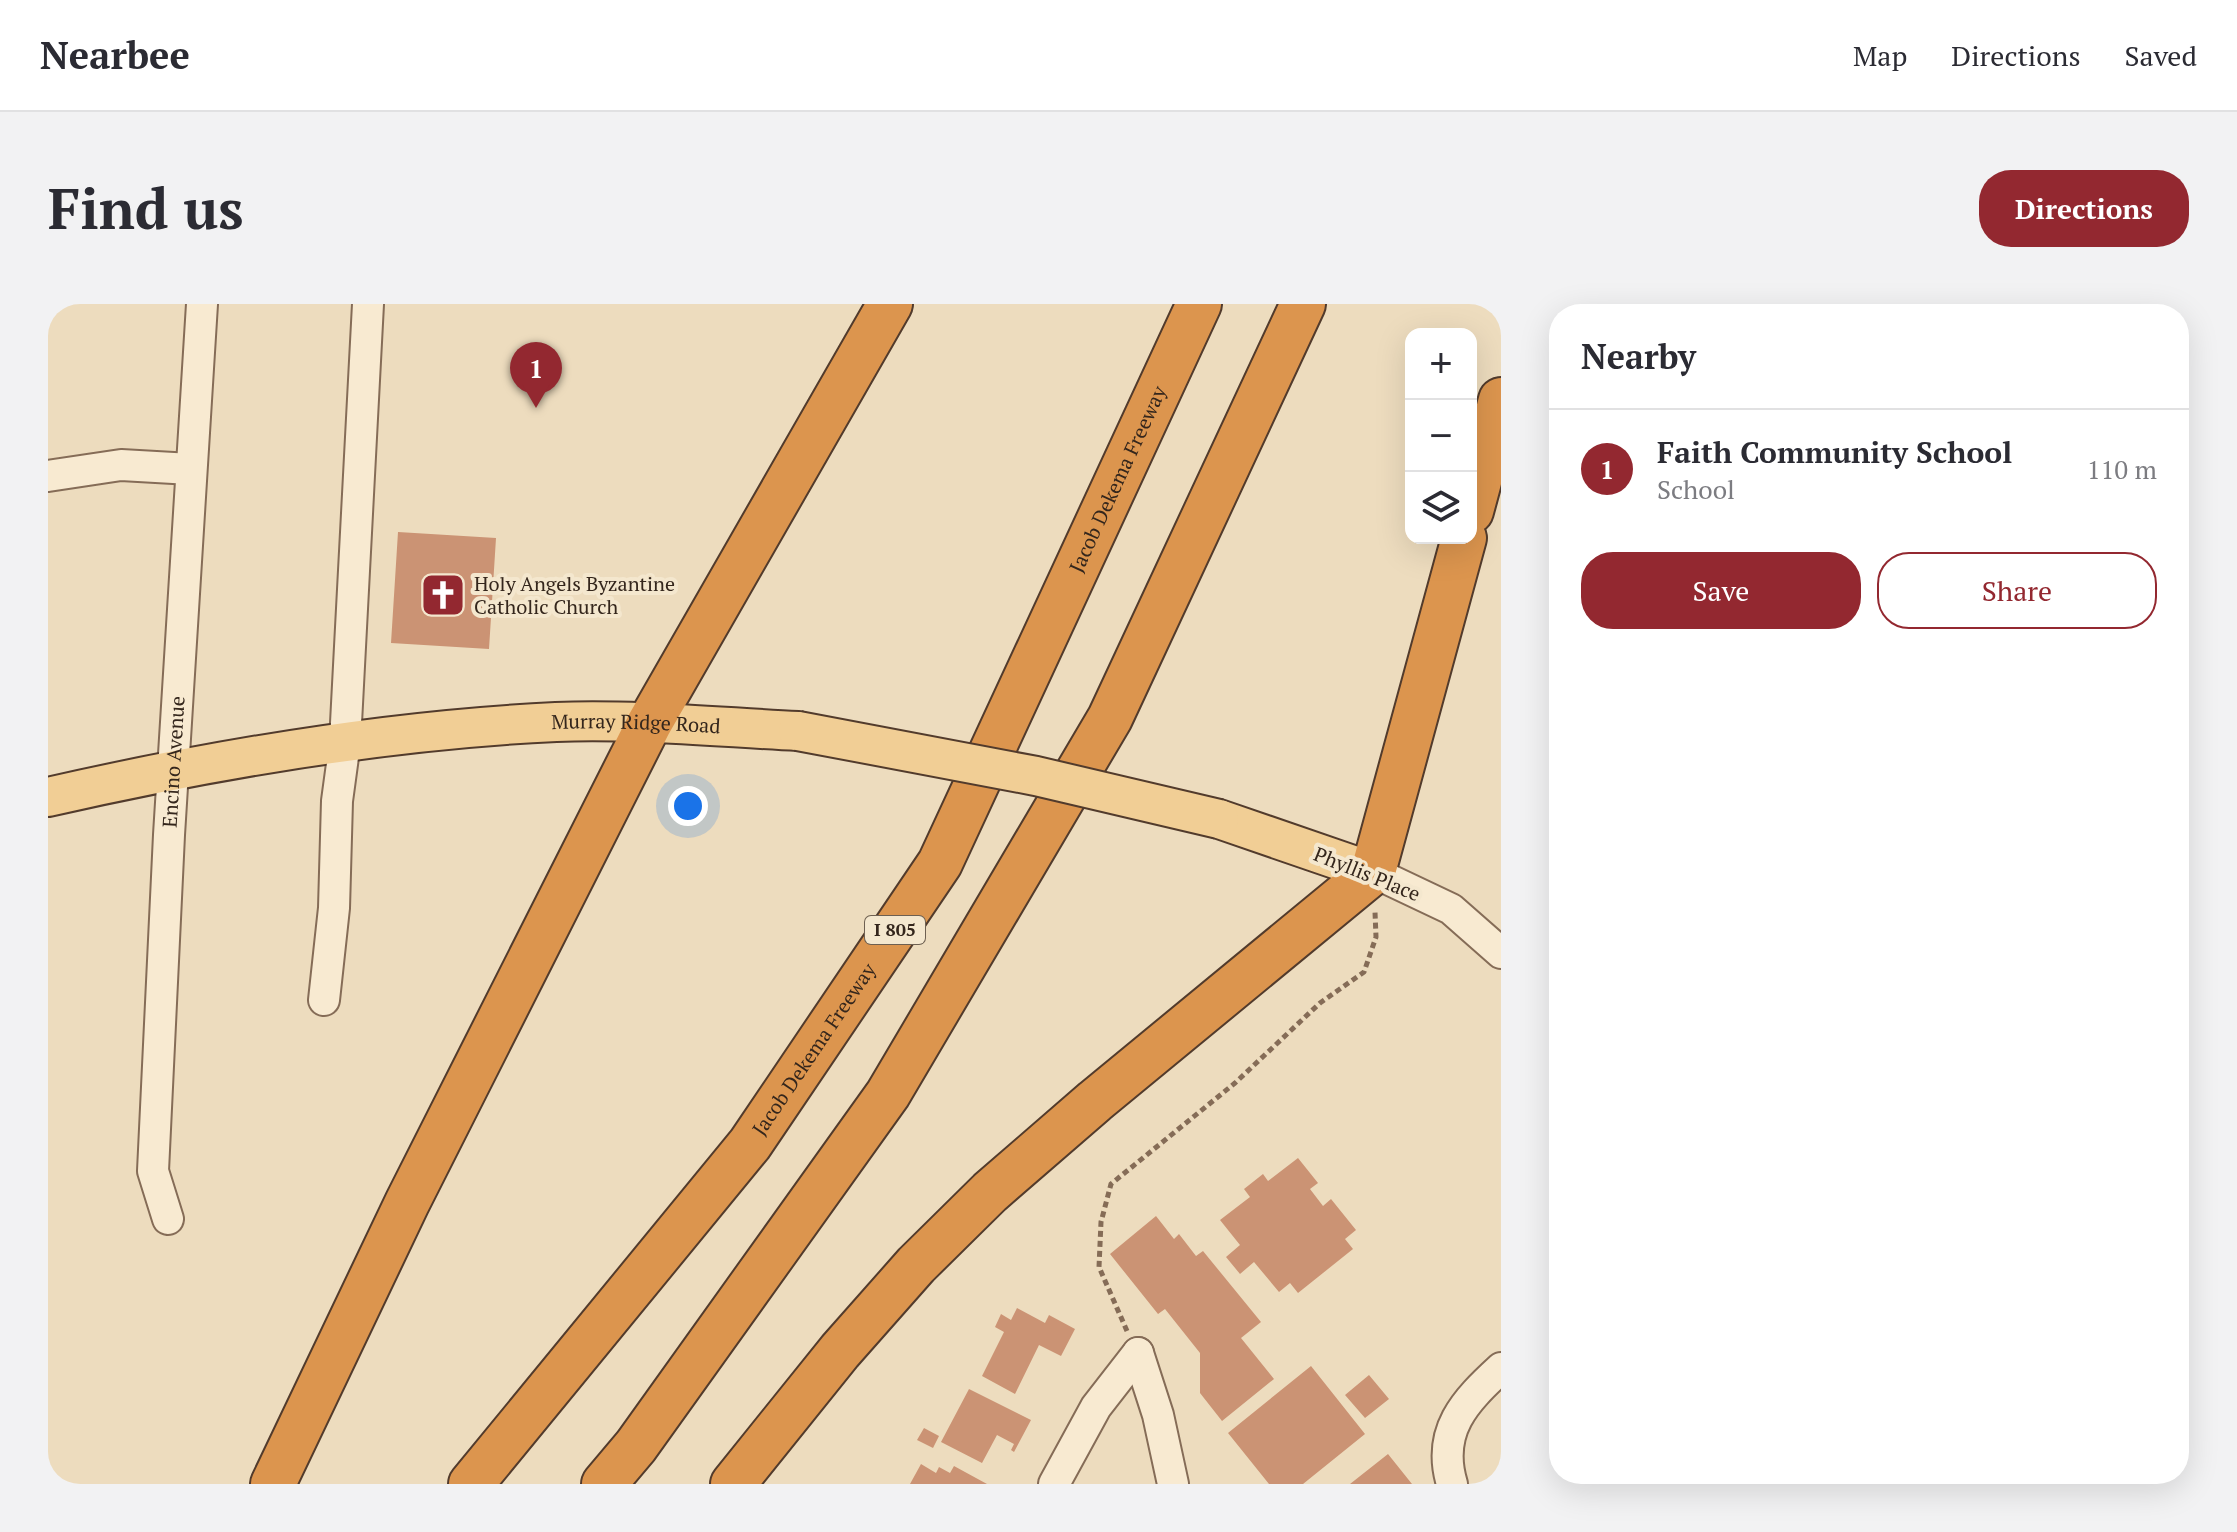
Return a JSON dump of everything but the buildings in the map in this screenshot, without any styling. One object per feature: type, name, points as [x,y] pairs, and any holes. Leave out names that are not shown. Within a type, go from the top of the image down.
[{"type":"highway","points":[[273,1484],[407,1203],[649,724],[890,304]]},
{"type":"highway","name":"Jacob Dekema Freeway","points":[[471,1484],[750,1144],[940,863],[1199,304]]},
{"type":"highway","points":[[604,1484],[636,1446],[896,1080],[1110,718],[1303,304]]},
{"type":"highway","points":[[1477,489],[1501,400]]},
{"type":"highway","points":[[733,1484],[840,1351],[916,1265],[990,1192],[1095,1101],[1373,872],[1462,544]]},
{"type":"main road","name":"Murray Ridge Road","points":[[48,797],[173,769],[345,742],[558,722],[798,731],[1036,776],[1219,819]]},
{"type":"main road","name":"Phyllis Place","points":[[1219,819],[1373,872]]},
{"type":"street","name":"Encino Avenue","points":[[168,1219],[153,1171],[173,769],[202,304]]},
{"type":"street","points":[[324,1000],[334,908],[337,801],[345,742],[368,304]]},
{"type":"street","points":[[48,476],[121,465],[191,469]]},
{"type":"street","name":"Phyllis Place","points":[[1373,872],[1451,909],[1501,953]]},
{"type":"street","points":[[1054,1484],[1096,1407],[1138,1353]]},
{"type":"street","points":[[1138,1353],[1158,1415],[1173,1484]]},
{"type":"street","points":[[1452,1484],[1448,1455],[1458,1411],[1501,1368]]},
{"type":"path","points":[[1138,1353],[1099,1267],[1101,1222],[1111,1184],[1235,1083],[1320,1003],[1364,972],[1376,937]]},
{"type":"place","name":"Faith Community School","points":[[536,408]]},
{"type":"place","name":"Holy Angels Byzantine Catholic Church","points":[[443,595]]}]
